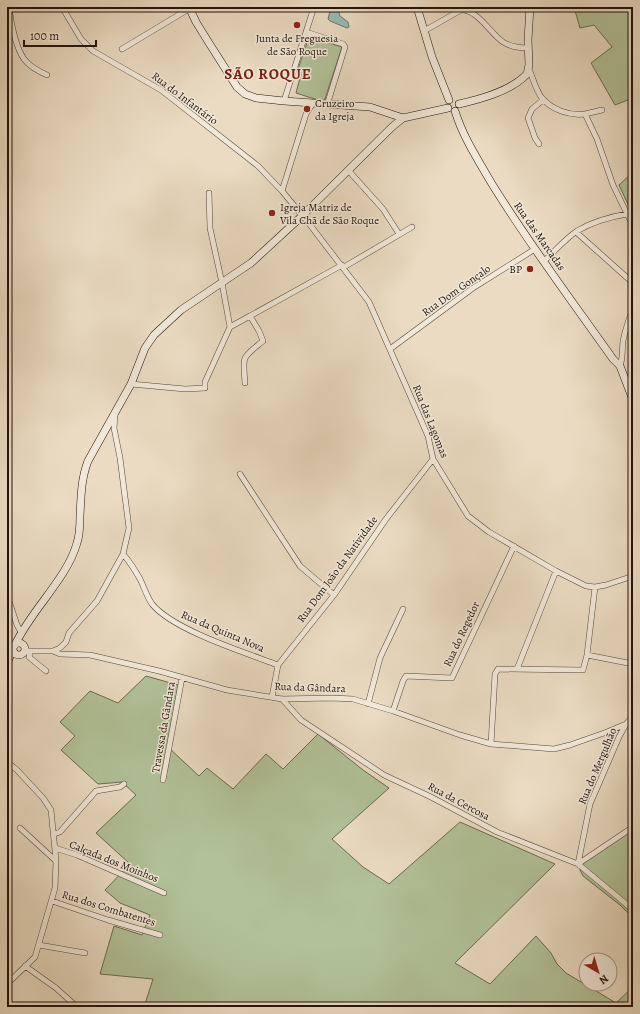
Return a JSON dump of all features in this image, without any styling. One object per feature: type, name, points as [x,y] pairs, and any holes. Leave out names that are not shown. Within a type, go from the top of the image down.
[{"type":"street","points":[[9,7],[18,45],[24,58],[38,71],[47,75]]},
{"type":"street","name":"Rua do Infantário","points":[[62,7],[81,39],[93,50],[161,90],[258,166],[282,190],[303,215]]},
{"type":"street","points":[[122,49],[190,7],[196,22],[237,87],[245,94],[256,98],[284,101],[370,107],[403,118]]},
{"type":"street","points":[[284,101],[314,7]]},
{"type":"street","points":[[417,7],[442,85],[449,100],[447,103],[448,108]]},
{"type":"street","points":[[530,7],[528,48],[529,69],[544,100],[554,108],[568,114],[585,114],[602,110]]},
{"type":"street","points":[[424,31],[461,10],[466,10],[474,14],[495,36],[504,43],[515,47],[528,48]]},
{"type":"street","points":[[306,32],[343,44],[345,47],[328,105]]},
{"type":"street","points":[[459,104],[488,97],[504,89],[524,77],[529,69]]},
{"type":"street","points":[[449,100],[456,99],[459,104]]},
{"type":"street","points":[[539,144],[535,138],[528,118],[532,109],[544,100]]},
{"type":"street","points":[[282,190],[309,103]]},
{"type":"street","points":[[306,114],[309,103]]},
{"type":"street","points":[[15,650],[21,632],[63,572],[74,552],[79,534],[84,470],[130,384],[145,348],[154,335],[180,310],[251,263],[403,118],[448,108],[451,111],[455,111],[458,109],[459,104]]},
{"type":"street","name":"Rua das Marcadas","points":[[455,111],[463,134],[503,201],[535,249],[613,359],[620,366],[633,400]]},
{"type":"street","points":[[585,114],[597,139],[608,171],[633,226]]},
{"type":"street","points":[[392,115],[392,127]]},
{"type":"street","points":[[348,170],[383,209],[399,234]]},
{"type":"street","points":[[130,384],[185,389],[205,388],[205,382],[230,327],[210,228],[209,193]]},
{"type":"street","points":[[544,261],[576,232],[598,221],[627,214]]},
{"type":"street","name":"Rua das Lagomas","points":[[303,215],[369,302],[428,436],[433,459],[468,516],[489,532],[556,571],[586,586],[594,587]]},
{"type":"street","points":[[230,327],[412,227]]},
{"type":"street","points":[[576,232],[633,283]]},
{"type":"street","name":"Rua Dom Gonçalo","points":[[390,348],[473,288],[535,249]]},
{"type":"street","points":[[620,366],[626,326],[633,308]]},
{"type":"street","points":[[245,383],[243,359],[247,353],[263,341],[250,316]]},
{"type":"street","points":[[53,651],[60,648],[66,642],[69,633],[97,601],[123,554],[129,528],[120,458],[114,428],[115,414]]},
{"type":"street","name":"Rua Dom João da Natividade","points":[[272,697],[278,665],[334,595],[386,519],[433,459]]},
{"type":"street","points":[[240,474],[300,566],[334,595]]},
{"type":"street","name":"Rua do Regedor","points":[[393,711],[406,676],[452,678],[514,546]]},
{"type":"street","name":"Rua da Quinta Nova","points":[[123,554],[131,563],[140,578],[151,602],[158,610],[169,618],[192,631],[278,665]]},
{"type":"street","points":[[517,669],[556,571]]},
{"type":"street","points":[[490,744],[495,674],[498,669],[583,670],[587,655],[594,587],[606,585],[633,576]]},
{"type":"street","points":[[7,595],[29,657],[46,671]]},
{"type":"street","points":[[368,704],[380,658],[403,609]]},
{"type":"street","points":[[7,663],[20,643],[26,649]]},
{"type":"street","points":[[15,650],[23,654],[26,649]]},
{"type":"street","name":"Rua da Gândara","points":[[26,649],[53,651],[60,654],[90,655],[159,671],[227,690],[272,697],[353,699],[490,744],[554,749],[589,739],[626,724],[633,716]]},
{"type":"street","points":[[587,655],[633,664]]},
{"type":"street","name":"Travessa da Gândara","points":[[163,780],[182,678]]},
{"type":"street","name":"Rua da Cercosa","points":[[282,698],[301,720],[384,775],[431,797],[497,832],[578,864],[632,907]]},
{"type":"street","points":[[626,724],[633,723]]},
{"type":"street","name":"Rua do Mergulhão","points":[[578,864],[590,804],[626,724]]},
{"type":"street","points":[[7,762],[43,798],[51,810],[56,861],[55,888],[35,956],[7,984]]},
{"type":"street","points":[[54,834],[60,832],[96,791],[120,787],[124,784]]},
{"type":"street","points":[[578,864],[633,827]]},
{"type":"street","points":[[20,828],[56,861]]},
{"type":"street","name":"Calçada dos Moinhos","points":[[55,848],[77,855],[164,893]]},
{"type":"street","name":"Rua dos Combatentes","points":[[52,901],[108,920],[160,935]]},
{"type":"street","points":[[39,945],[85,953]]},
{"type":"street","points":[[25,966],[56,988],[77,1007]]},
{"type":"green space","points":[[574,7],[633,7],[633,98],[615,105],[591,63],[612,47],[594,25],[580,28]]},
{"type":"green space","points":[[309,37],[342,47],[324,102],[296,93],[301,74],[297,72]]},
{"type":"green space","points":[[633,172],[633,215],[619,185]]},
{"type":"green space","points":[[146,676],[178,685],[169,748],[199,776],[207,768],[233,789],[266,754],[283,769],[318,734],[363,770],[389,788],[332,839],[363,867],[389,884],[460,822],[555,864],[455,963],[490,984],[536,936],[551,953],[557,964],[566,973],[578,980],[578,992],[598,992],[616,1003],[633,987],[633,1007],[144,1007],[153,979],[100,974],[114,926],[142,935],[150,915],[120,903],[105,890],[130,864],[96,833],[136,795],[122,782],[98,784],[61,750],[75,736],[60,722],[90,691],[118,703]]},
{"type":"green space","points":[[633,829],[633,918],[620,905],[583,876],[580,870],[580,865]]},
{"type":"water","points":[[333,8],[338,10],[340,16],[348,22],[349,27],[347,28],[328,19],[330,11]]},
{"type":"place","name":"Junta de Freguesia de São Roque","points":[[297,25]]},
{"type":"place","name":"Cruzeiro da Igreja","points":[[307,109]]},
{"type":"place","name":"Igreja Matriz de Vila Chã de São Roque","points":[[272,213]]},
{"type":"place","name":"BP","points":[[530,269]]},
{"type":"district","name":"SÃO ROQUE","points":[[268,74]]}]
